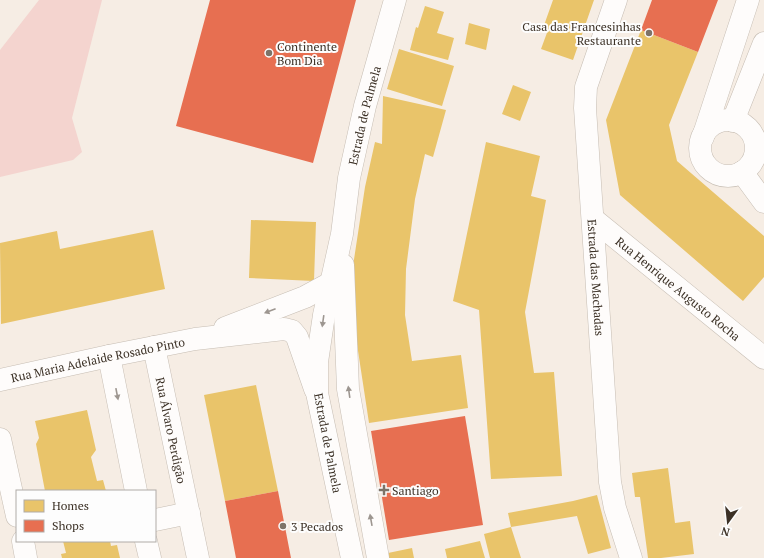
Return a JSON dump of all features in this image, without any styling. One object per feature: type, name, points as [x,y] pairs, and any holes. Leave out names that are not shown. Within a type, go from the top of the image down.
[{"type":"street","name":"Estrada de Palmela","points":[[352,558],[317,394],[317,362],[324,315],[342,234],[349,178],[365,106],[395,0]]},
{"type":"street","name":"Estrada das Machadas","points":[[616,0],[586,88],[585,108],[610,482],[615,508],[631,558]]},
{"type":"street","points":[[702,137],[707,129],[714,124],[723,121],[733,121],[742,124],[750,131],[755,139],[755,158],[750,166],[742,172],[725,176],[717,174],[709,169],[701,154],[700,145],[702,137],[748,0]]},
{"type":"street","points":[[733,121],[764,44]]},
{"type":"street","points":[[742,172],[764,202]]},
{"type":"street","name":"Rua Henrique Augusto Rocha","points":[[593,219],[764,358]]},
{"type":"street","name":"Estrada de Palmela","points":[[342,234],[348,389],[378,558]]},
{"type":"street","name":"Rua Maria Adelaide Rosado Pinto","points":[[195,339],[305,297],[331,283]]},
{"type":"street","name":"Rua Maria Adelaide Rosado Pinto","points":[[0,380],[195,339],[284,329],[292,331],[298,337],[317,394]]},
{"type":"street","name":"Rua Álvaro Perdigão","points":[[154,348],[198,558]]},
{"type":"street","points":[[109,356],[136,490]]},
{"type":"street","points":[[0,439],[16,511]]},
{"type":"street","points":[[156,520],[189,513]]},
{"type":"street","points":[[22,542],[26,558]]},
{"type":"street","points":[[146,542],[150,558]]},
{"type":"shaded area","points":[[39,0],[102,0],[72,118],[82,152],[73,160],[0,177],[0,50]]},
{"type":"building: Homes","points":[[553,0],[594,0],[573,60],[541,49],[548,30],[543,28]]},
{"type":"building: Homes","points":[[425,6],[444,12],[437,33],[454,38],[448,60],[410,50],[416,27],[418,28]]},
{"type":"building: Homes","points":[[469,23],[490,29],[486,50],[465,44]]},
{"type":"building: Homes","points":[[641,30],[698,52],[669,125],[677,161],[764,236],[764,277],[743,301],[620,195],[606,120]]},
{"type":"building: Homes","points":[[399,49],[454,66],[442,106],[387,89]]},
{"type":"building: Homes","points":[[513,85],[531,92],[520,121],[502,114]]},
{"type":"building: Homes","points":[[383,96],[446,110],[433,157],[425,154],[415,199],[406,269],[405,315],[412,361],[461,355],[468,408],[369,423],[353,318],[353,266],[365,187],[375,142],[382,144]]},
{"type":"building: Homes","points":[[486,142],[540,156],[531,196],[546,200],[525,312],[534,373],[554,372],[562,476],[491,479],[479,310],[453,301]]},
{"type":"building: Homes","points":[[251,220],[316,222],[314,281],[249,278]]},
{"type":"building: Homes","points":[[153,230],[165,289],[1,324],[0,243],[57,231],[60,249]]},
{"type":"building: Homes","points":[[256,385],[278,491],[225,501],[204,395]]},
{"type":"building: Homes","points":[[87,410],[96,450],[91,457],[97,481],[103,480],[106,490],[45,490],[36,444],[39,438],[35,421]]},
{"type":"building: Homes","points":[[668,468],[675,523],[690,521],[694,554],[648,558],[640,497],[635,497],[632,473]]},
{"type":"building: Homes","points":[[597,495],[611,548],[588,554],[577,516],[511,527],[508,513]]},
{"type":"building: Homes","points":[[511,527],[521,558],[490,558],[484,534]]},
{"type":"building: Homes","points":[[480,541],[485,558],[447,558],[445,549]]},
{"type":"building: Homes","points":[[63,542],[110,542],[111,546],[117,545],[120,558],[62,558],[61,554],[66,553]]},
{"type":"building: Homes","points":[[412,548],[414,558],[389,558],[388,553]]},
{"type":"building: Shops","name":"Continente Bom Dia","points":[[210,0],[356,0],[313,163],[176,126]]},
{"type":"building: Shops","points":[[652,0],[718,0],[698,52],[641,30]]},
{"type":"building: Shops","points":[[465,416],[483,525],[389,540],[371,431]]},
{"type":"building: Shops","points":[[278,491],[291,558],[236,558],[225,501]]},
{"type":"place","name":"Casa das Francesinhas Restaurante","points":[[649,33]]},
{"type":"place","name":"Continente Bom Dia","points":[[269,53]]},
{"type":"place","name":"Santiago","points":[[384,490]]},
{"type":"place","name":"3 Pecados","points":[[283,526]]}]
